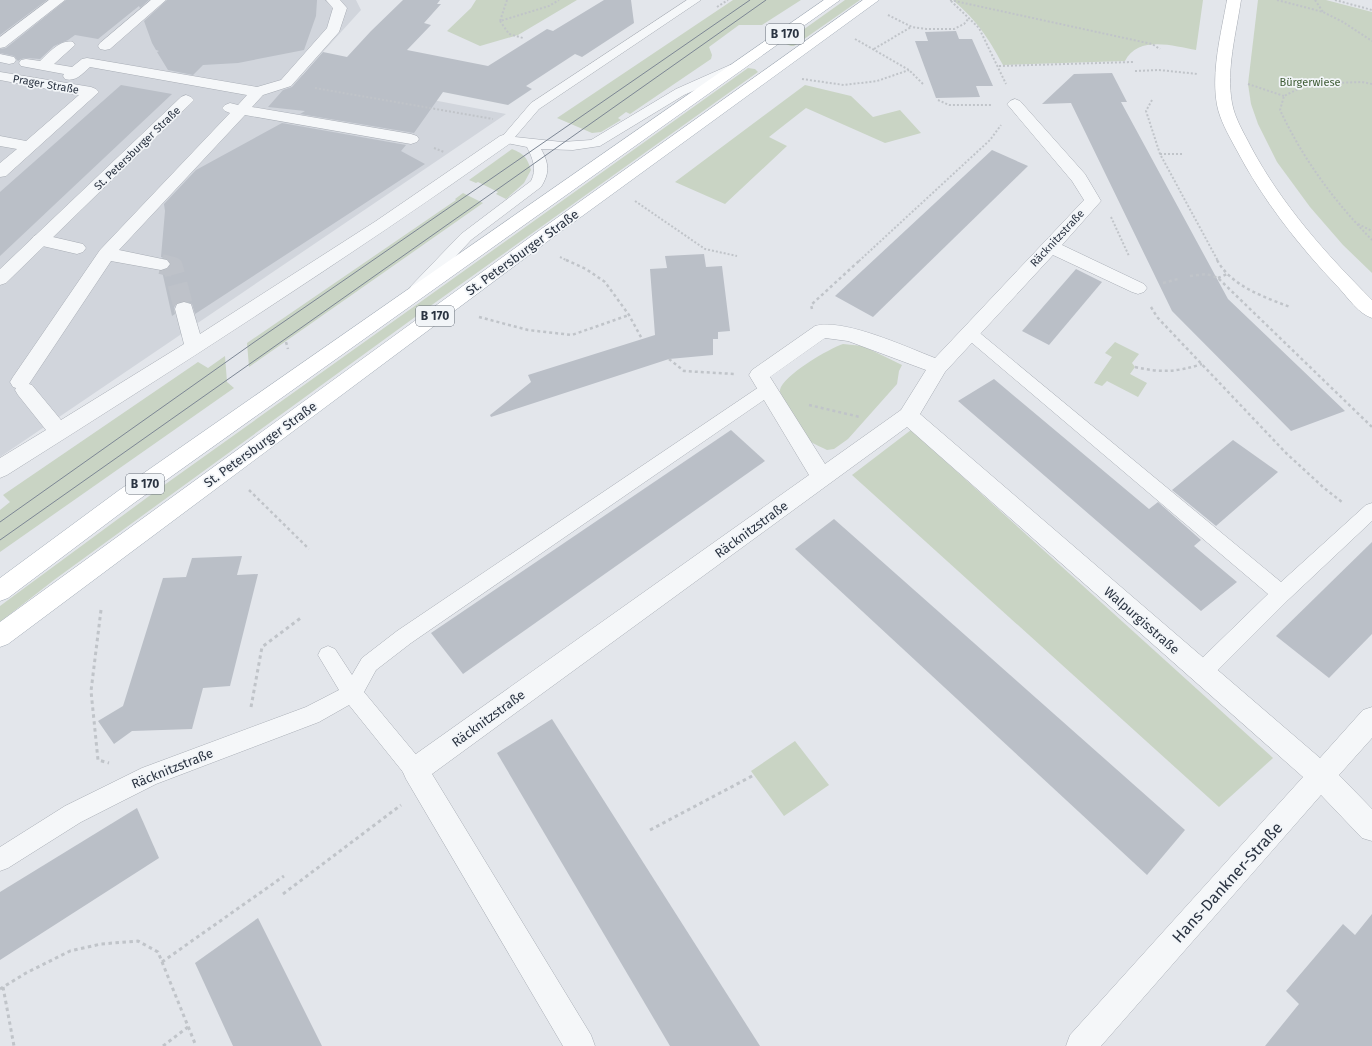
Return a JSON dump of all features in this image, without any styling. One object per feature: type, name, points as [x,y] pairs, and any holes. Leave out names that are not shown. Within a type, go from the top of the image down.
[{"type":"main road","name":"St. Petersburger Straße","points":[[0,591],[126,497],[833,0]]},
{"type":"main road","name":"St. Petersburger Straße","points":[[0,636],[546,234],[782,63],[872,0]]},
{"type":"main road","points":[[1234,0],[1222,79],[1224,101],[1232,124],[1250,163],[1278,206],[1314,250],[1372,311]]},
{"type":"main road","points":[[758,53],[782,63]]},
{"type":"street","points":[[3,40],[58,0]]},
{"type":"street","points":[[105,46],[155,3],[166,0]]},
{"type":"street","points":[[58,432],[23,386],[106,254],[235,108],[258,92],[286,83],[334,29],[340,8],[333,0]]},
{"type":"street","points":[[43,66],[68,45]]},
{"type":"street","points":[[26,63],[72,74],[87,62],[258,92]]},
{"type":"street","name":"Prager Straße","points":[[0,76],[91,92],[29,146]]},
{"type":"street","name":"St. Petersburger Straße","points":[[0,279],[186,100]]},
{"type":"street","name":"Räcknitzstraße","points":[[420,779],[822,478],[908,416],[938,367],[1093,201],[1079,178],[1015,104]]},
{"type":"street","points":[[235,108],[411,139]]},
{"type":"street","points":[[0,469],[194,347],[473,162],[506,138]]},
{"type":"street","points":[[0,141],[29,146]]},
{"type":"street","points":[[0,172],[29,146]]},
{"type":"street","points":[[40,240],[77,248]]},
{"type":"street","points":[[1050,246],[1138,288]]},
{"type":"street","points":[[106,254],[161,264]]},
{"type":"street","points":[[184,309],[194,347]]},
{"type":"street","points":[[822,478],[766,386],[822,331],[850,334],[938,367]]},
{"type":"street","name":"Walpurgisstraße","points":[[908,416],[1321,776],[1372,828]]},
{"type":"street","name":"Hans-Dankner-Straße","points":[[1082,1046],[1372,718]]},
{"type":"street","points":[[420,779],[580,1046]]},
{"type":"lane","points":[[695,0],[535,106],[506,138],[532,144],[579,147],[595,143],[680,92],[737,67]]},
{"type":"lane","points":[[410,296],[466,237],[536,184],[542,174],[542,163],[532,144]]},
{"type":"lane","points":[[970,333],[1281,594]]},
{"type":"lane","points":[[352,692],[369,664],[404,637],[766,386]]},
{"type":"lane","points":[[1202,672],[1281,594],[1367,514]]},
{"type":"lane","points":[[328,655],[352,692],[420,779]]},
{"type":"lane","name":"Räcknitzstraße","points":[[0,860],[73,814],[150,775],[312,715],[352,692]]},
{"type":"path","points":[[500,21],[507,0]]},
{"type":"path","points":[[500,21],[549,6],[559,0]]},
{"type":"path","points":[[950,0],[979,28],[999,66],[1015,104]]},
{"type":"path","points":[[950,0],[1152,44],[1160,49]]},
{"type":"path","points":[[1277,0],[1323,12],[1343,22],[1372,41]]},
{"type":"path","points":[[1315,0],[1323,12]]},
{"type":"path","points":[[1335,0],[1372,10]]},
{"type":"path","points":[[888,14],[912,27],[926,29],[954,29],[964,24],[968,18]]},
{"type":"path","points":[[500,21],[510,34],[523,38]]},
{"type":"path","points":[[874,49],[912,27]]},
{"type":"path","points":[[853,38],[909,70],[924,85]]},
{"type":"path","points":[[999,66],[1133,62]]},
{"type":"path","points":[[798,78],[844,85],[877,81],[909,70]]},
{"type":"path","points":[[1135,71],[1159,70],[1184,72],[1246,84],[1284,96],[1308,84],[1362,82],[1372,84]]},
{"type":"path","points":[[286,83],[519,123]]},
{"type":"path","points":[[1284,96],[1280,110],[1287,128],[1306,159],[1355,222],[1372,240]]},
{"type":"path","points":[[938,100],[949,105],[1015,104]]},
{"type":"path","points":[[1152,100],[1146,111],[1160,154],[1221,267],[1227,274],[1266,298],[1290,307]]},
{"type":"path","points":[[822,331],[811,305],[990,140],[1015,104]]},
{"type":"path","points":[[411,139],[473,162]]},
{"type":"path","points":[[1160,154],[1184,154]]},
{"type":"path","points":[[636,201],[705,249],[737,256]]},
{"type":"path","points":[[1093,201],[1110,215],[1134,267],[1138,288],[1157,317],[1286,453],[1324,488],[1367,514]]},
{"type":"path","points":[[1355,222],[1372,231]]},
{"type":"path","points":[[560,257],[586,269],[606,282],[629,315],[642,339]]},
{"type":"path","points":[[1190,276],[1207,274],[1218,278],[1372,427]]},
{"type":"path","points":[[1218,278],[1227,274]]},
{"type":"path","points":[[479,317],[528,330],[572,335],[629,315]]},
{"type":"path","points":[[669,359],[684,371],[766,386],[865,418],[890,429]]},
{"type":"path","points":[[1135,367],[1159,373],[1175,372],[1202,364]]},
{"type":"path","points":[[249,490],[310,549]]},
{"type":"path","points":[[101,610],[91,691],[98,760],[150,775]]},
{"type":"path","points":[[246,739],[262,647],[302,617]]},
{"type":"path","points":[[650,830],[754,775]]},
{"type":"path","points":[[283,894],[420,779]]},
{"type":"path","points":[[162,962],[284,876]]},
{"type":"path","points":[[14,1046],[2,988],[26,973],[70,951],[101,944],[138,941],[158,952],[196,1046]]},
{"type":"path","points":[[163,1046],[188,1027]]},
{"type":"shaded area","points":[[0,0],[356,0],[361,10],[302,75],[506,114],[0,457]]},
{"type":"green space","points":[[476,0],[577,0],[518,35],[480,46],[447,31],[471,8]]},
{"type":"green space","points":[[733,0],[801,0],[762,25],[739,25],[709,47],[712,55],[711,59],[630,114],[626,112],[618,118],[621,120],[601,132],[592,133],[557,118]]},
{"type":"green space","points":[[845,0],[860,0],[794,46],[786,44],[786,42]]},
{"type":"green space","points":[[953,0],[1203,0],[1196,50],[1157,44],[1138,48],[1131,53],[1125,61],[1003,65],[981,30],[969,15]]},
{"type":"green space","name":"Bürgerwiese","points":[[1258,0],[1326,0],[1372,12],[1372,273],[1343,245],[1310,207],[1277,162],[1258,124],[1251,104],[1248,84]]},
{"type":"green space","points":[[748,68],[755,69],[758,72],[422,312],[54,580],[0,622],[0,606],[160,488]]},
{"type":"green space","points":[[805,85],[851,96],[873,117],[900,110],[921,133],[885,143],[806,108],[769,137],[787,146],[725,204],[675,182]]},
{"type":"green space","points":[[512,149],[524,156],[531,170],[524,183],[506,199],[496,194],[498,192],[478,182],[476,183],[469,180]]},
{"type":"green space","points":[[463,193],[483,203],[249,367],[247,343],[456,200],[455,199]]},
{"type":"green space","points":[[1115,342],[1139,354],[1132,363],[1135,367],[1130,374],[1147,383],[1138,397],[1107,381],[1102,386],[1094,383],[1112,357],[1105,353]]},
{"type":"green space","points":[[843,344],[863,346],[902,365],[899,371],[897,384],[848,439],[834,449],[827,450],[806,438],[786,407],[780,390],[783,384],[797,370],[828,351]]},
{"type":"green space","points":[[225,356],[227,382],[234,388],[0,552],[0,510],[10,502],[3,495],[198,362],[208,368]]},
{"type":"green space","points":[[911,430],[1273,758],[1219,807],[852,475]]},
{"type":"green space","points":[[795,741],[829,785],[784,816],[751,771]]},
{"type":"building","points":[[0,0],[47,0],[0,35]]},
{"type":"building","points":[[66,0],[149,0],[140,8],[139,6],[98,39],[75,35],[54,46],[40,59],[26,58],[18,61],[14,56],[0,53],[0,49],[6,48]]},
{"type":"building","points":[[167,0],[317,0],[316,16],[304,50],[238,63],[203,65],[193,75],[168,70],[157,52],[159,51],[156,50],[152,43],[144,21]]},
{"type":"building","points":[[403,0],[440,0],[437,4],[441,4],[424,23],[431,25],[407,50],[488,66],[547,29],[553,31],[604,0],[631,0],[634,23],[582,57],[575,54],[526,86],[532,89],[508,105],[443,92],[414,133],[300,114],[305,111],[268,107],[283,90],[292,87],[323,52],[347,57]]},
{"type":"building","points":[[956,31],[959,39],[972,39],[993,86],[976,86],[980,97],[936,98],[915,41],[928,41],[925,32]]},
{"type":"building","points":[[1112,73],[1127,102],[1121,102],[1228,299],[1345,411],[1291,431],[1172,311],[1071,103],[1042,104],[1074,74]]},
{"type":"building","points":[[121,85],[172,94],[0,256],[0,192]]},
{"type":"building","points":[[282,123],[406,145],[401,151],[425,164],[195,314],[192,304],[184,301],[176,303],[174,308],[175,314],[172,316],[162,271],[168,269],[172,264],[168,259],[161,257],[165,211],[164,204],[196,170]]},
{"type":"building","points":[[992,150],[1028,166],[873,317],[835,296]]},
{"type":"building","points":[[704,254],[706,267],[722,266],[730,331],[718,332],[718,339],[713,339],[713,355],[669,359],[491,417],[490,415],[531,382],[528,375],[655,335],[650,269],[667,268],[665,256]]},
{"type":"building","points":[[1076,269],[1102,282],[1049,345],[1022,331]]},
{"type":"building","points":[[994,379],[1149,509],[1158,502],[1201,540],[1194,546],[1237,582],[1201,611],[958,401]]},
{"type":"building","points":[[731,430],[765,461],[463,674],[431,633]]},
{"type":"building","points":[[1233,440],[1278,472],[1216,526],[1172,490]]},
{"type":"building","points":[[834,519],[1185,830],[1147,875],[795,549]]},
{"type":"building","points":[[1372,542],[1372,634],[1329,678],[1276,636]]},
{"type":"building","points":[[242,556],[237,575],[258,574],[230,686],[203,688],[192,729],[132,731],[114,744],[98,721],[123,706],[163,578],[186,577],[192,558]]},
{"type":"building","points":[[552,719],[760,1046],[670,1046],[497,753]]},
{"type":"building","points":[[137,808],[159,858],[0,960],[0,892]]},
{"type":"building","points":[[1372,914],[1372,1046],[1265,1046],[1299,1004],[1286,991],[1343,924],[1355,935]]},
{"type":"building","points":[[258,918],[322,1046],[233,1046],[195,963]]},
{"type":"tunnel","points":[[161,264],[173,267],[184,309]]},
{"type":"tram line","points":[[0,522],[253,343],[750,0]]},
{"type":"tram line","points":[[0,540],[766,0]]}]
